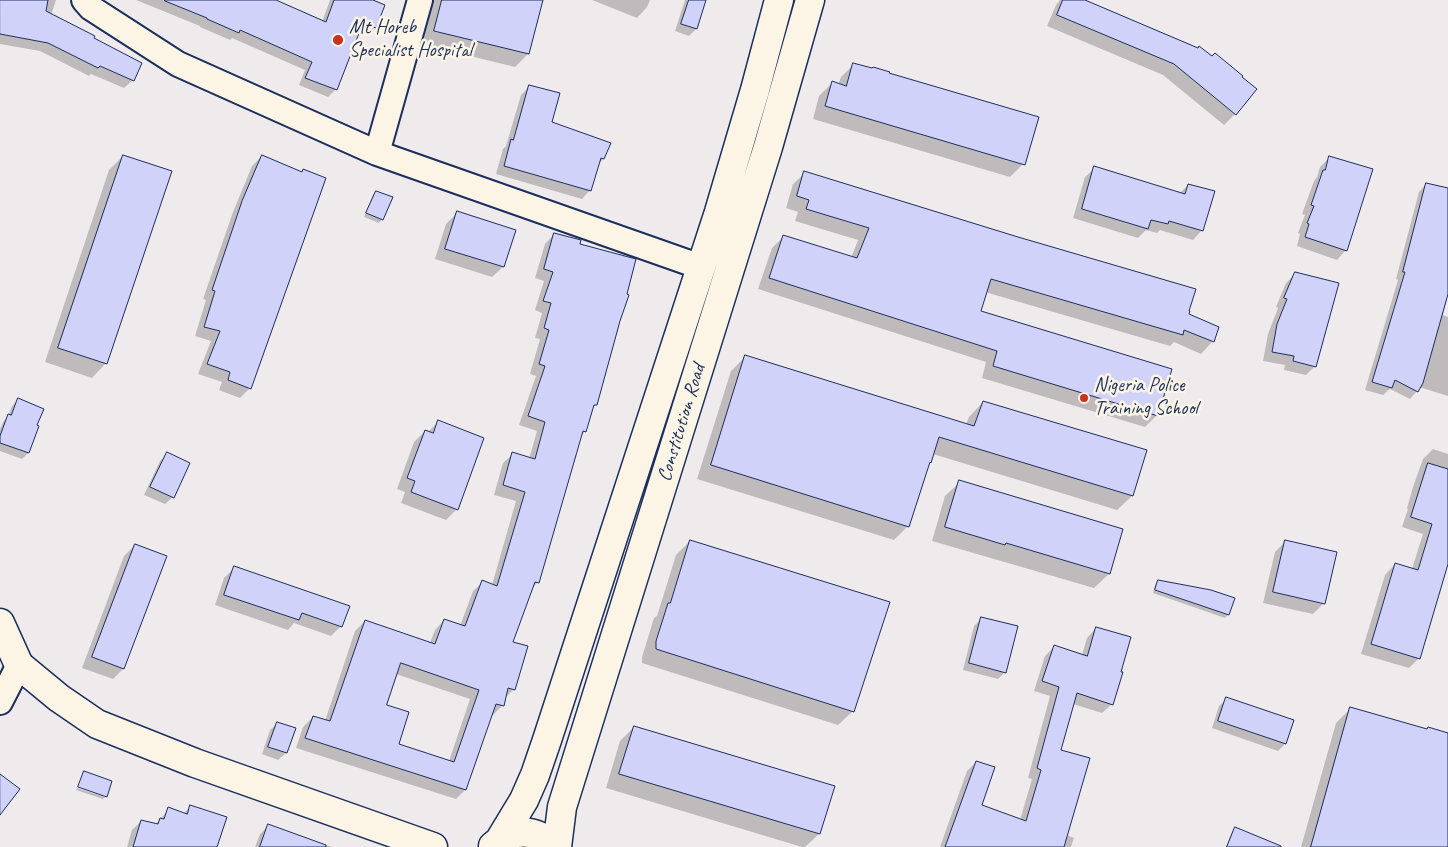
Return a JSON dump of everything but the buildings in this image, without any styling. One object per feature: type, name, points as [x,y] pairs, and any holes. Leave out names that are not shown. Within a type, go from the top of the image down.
[{"type":"main road","name":"Constitution Road","points":[[493,845],[524,800],[548,740],[719,212],[779,0]]},
{"type":"main road","name":"Constitution Road","points":[[555,847],[562,807],[768,147],[810,0]]},
{"type":"main road","points":[[0,623],[19,665],[59,698],[97,724],[195,762],[432,847],[452,847]]},
{"type":"main road","points":[[493,845],[513,833],[525,833],[537,835],[555,847]]},
{"type":"street","points":[[84,0],[92,8],[178,64],[377,153],[701,267]]},
{"type":"street","points":[[377,153],[420,0]]},
{"type":"street","points":[[0,702],[19,665]]},
{"type":"place","name":"Mt Horeb Specialist Hospital","points":[[338,40]]},
{"type":"place","name":"Nigeria Police Training School","points":[[1084,398]]}]
